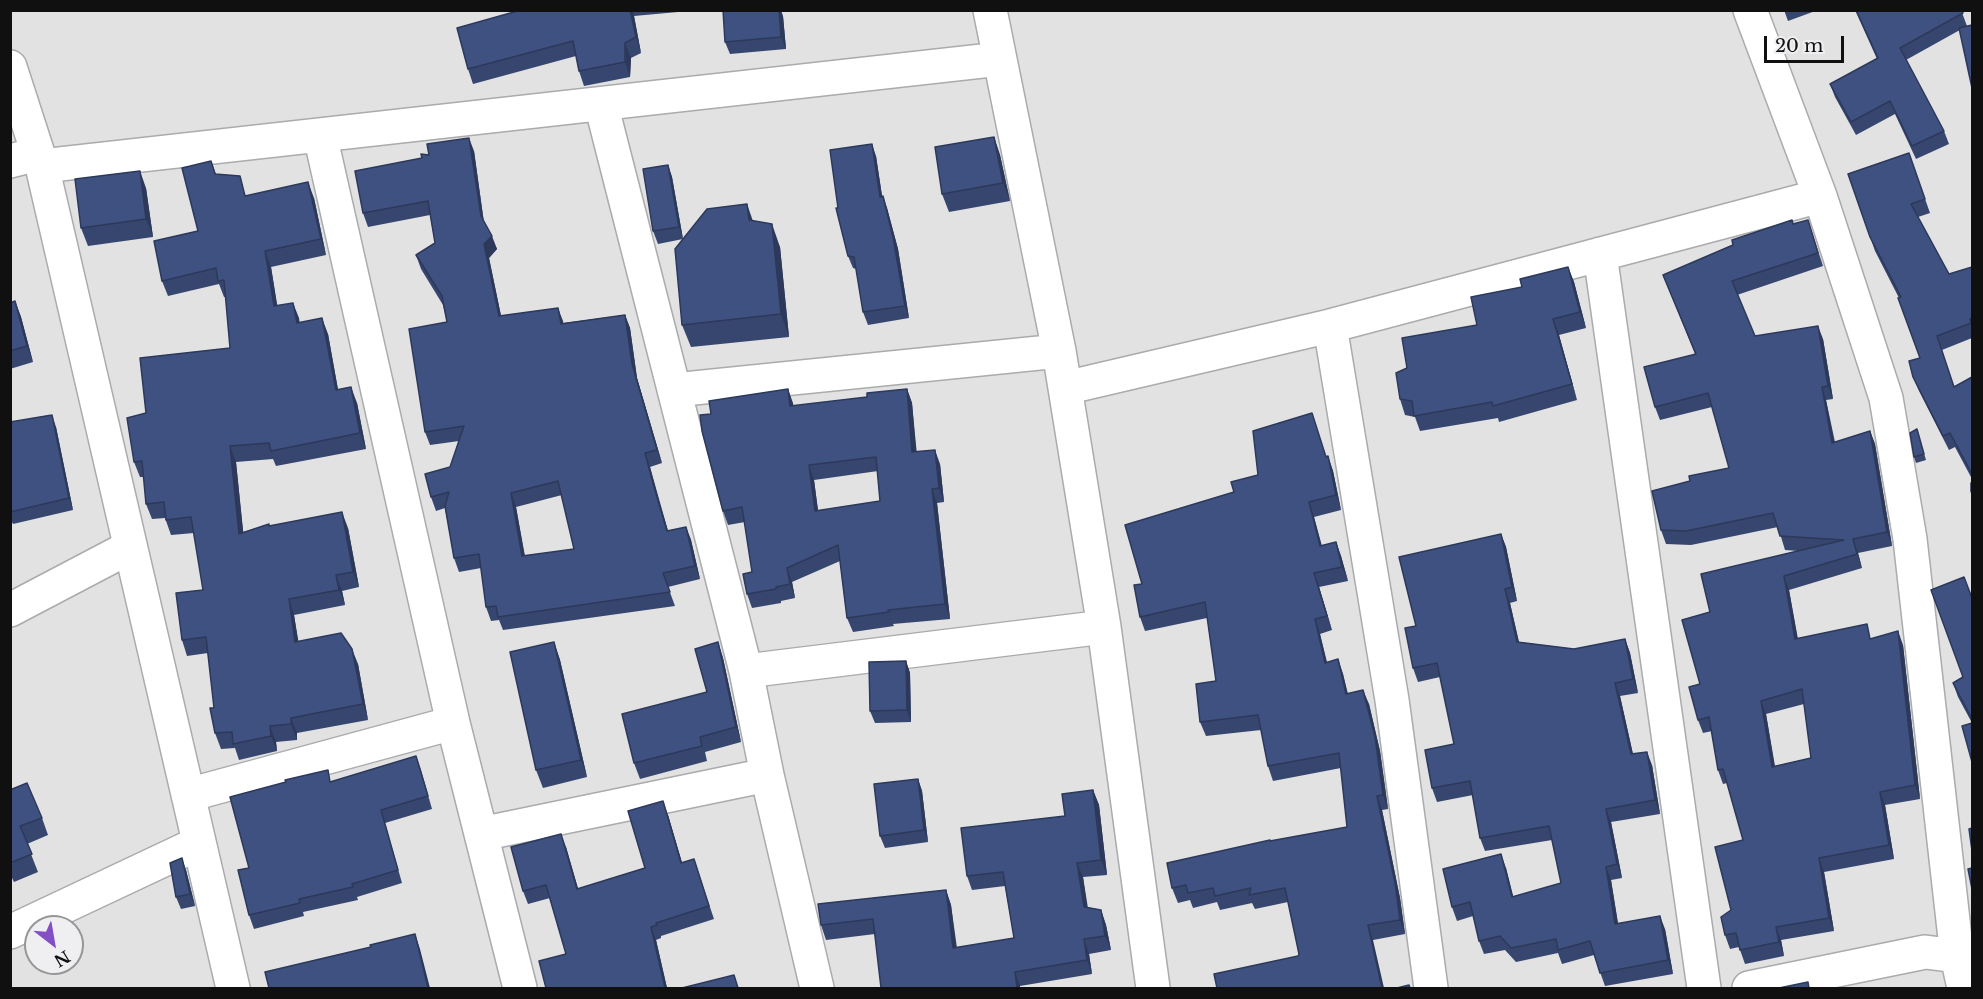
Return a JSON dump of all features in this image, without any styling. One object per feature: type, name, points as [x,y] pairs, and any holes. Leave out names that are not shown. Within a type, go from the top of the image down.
[{"type":"street","points":[[990,10],[1059,351],[1104,627],[1153,988]]},
{"type":"street","points":[[1750,10],[1820,196],[1886,398],[1910,539],[1965,954],[1964,988]]},
{"type":"street","points":[[30,160],[320,135],[1000,59]]},
{"type":"street","points":[[10,68],[30,160],[130,547],[233,988]]},
{"type":"street","points":[[601,104],[747,671],[767,775],[817,988]]},
{"type":"street","points":[[320,135],[453,723],[520,988]]},
{"type":"street","points":[[1065,388],[1330,326],[1820,196]]},
{"type":"street","points":[[1600,254],[1704,988]]},
{"type":"street","points":[[1330,326],[1392,700],[1431,988]]},
{"type":"street","points":[[675,390],[1059,351]]},
{"type":"street","points":[[10,610],[130,547]]},
{"type":"street","points":[[747,671],[1104,627]]},
{"type":"street","points":[[188,795],[453,723]]},
{"type":"street","points":[[481,834],[767,775]]},
{"type":"street","points":[[10,932],[199,843]]},
{"type":"street","points":[[1749,988],[1925,952],[1965,954]]},
{"type":"building","points":[[521,10],[630,10],[636,37],[625,43],[625,62],[579,71],[573,41],[468,69],[457,28]]},
{"type":"building","points":[[723,10],[779,10],[781,37],[725,42]]},
{"type":"building","points":[[1856,10],[1961,10],[1963,13],[1900,48],[1944,131],[1912,146],[1890,101],[1851,122],[1830,84],[1878,58]]},
{"type":"building","points":[[1972,25],[1972,88],[1959,28]]},
{"type":"building","points":[[994,137],[1003,183],[942,194],[935,147]]},
{"type":"building","points":[[469,138],[481,216],[492,236],[484,244],[499,316],[558,308],[561,324],[625,315],[632,364],[657,450],[645,453],[654,487],[667,531],[686,527],[695,566],[663,573],[670,592],[498,617],[496,606],[486,607],[479,554],[454,558],[445,506],[449,492],[431,497],[425,474],[450,467],[464,426],[425,432],[409,329],[447,322],[442,296],[416,255],[435,243],[428,201],[363,213],[355,171],[422,158],[421,154],[429,155],[427,144]],"holes":[[[558,481],[574,549],[522,556],[511,493]]]},
{"type":"building","points":[[872,144],[880,197],[883,196],[893,237],[905,306],[863,312],[854,257],[848,256],[836,208],[838,208],[830,150]]},
{"type":"building","points":[[1909,153],[1925,199],[1911,204],[1949,274],[1972,267],[1971,323],[1937,336],[1954,387],[1972,377],[1972,474],[1950,433],[1943,436],[1913,377],[1909,361],[1920,358],[1898,298],[1901,297],[1870,237],[1848,174]]},
{"type":"building","points":[[211,161],[215,174],[240,176],[245,196],[308,182],[321,239],[265,251],[274,306],[293,303],[297,323],[322,318],[336,390],[351,387],[360,433],[271,451],[269,443],[230,446],[239,534],[269,524],[269,526],[342,512],[353,572],[336,575],[339,590],[289,599],[295,642],[341,633],[352,649],[363,704],[291,718],[291,724],[270,726],[271,736],[233,744],[232,732],[215,733],[210,708],[214,708],[206,637],[182,640],[176,593],[203,590],[191,517],[166,520],[164,502],[146,504],[142,461],[134,462],[127,418],[146,413],[140,358],[230,348],[224,280],[218,281],[216,268],[162,281],[154,241],[198,231],[182,168]]},
{"type":"building","points":[[668,165],[679,227],[653,231],[643,169]]},
{"type":"building","points":[[140,171],[146,219],[81,228],[75,179]]},
{"type":"building","points":[[747,204],[749,220],[772,224],[781,314],[682,325],[675,249],[707,209]]},
{"type":"building","points":[[1792,220],[1793,224],[1808,220],[1818,253],[1732,281],[1755,336],[1818,326],[1828,386],[1822,387],[1832,443],[1870,431],[1887,532],[1853,539],[1857,554],[1784,576],[1795,639],[1867,624],[1870,639],[1898,631],[1915,785],[1880,792],[1889,845],[1819,858],[1829,918],[1776,927],[1779,942],[1740,950],[1736,933],[1725,935],[1721,917],[1731,910],[1715,847],[1743,840],[1723,769],[1718,770],[1709,717],[1698,720],[1689,687],[1700,684],[1682,620],[1710,612],[1701,574],[1844,540],[1780,536],[1773,513],[1686,531],[1661,530],[1652,491],[1690,481],[1689,476],[1729,468],[1708,393],[1655,407],[1644,367],[1696,354],[1663,275],[1733,245],[1732,240]],"holes":[[[1802,689],[1811,758],[1772,767],[1761,701]]]},
{"type":"building","points":[[1568,267],[1580,312],[1553,319],[1572,384],[1493,406],[1492,402],[1414,416],[1412,401],[1400,399],[1396,373],[1407,368],[1402,338],[1477,325],[1471,297],[1522,287],[1520,279]]},
{"type":"building","points":[[15,301],[27,346],[10,351],[10,303]]},
{"type":"building","points":[[788,389],[790,406],[867,397],[867,393],[907,389],[912,452],[935,450],[939,488],[932,489],[945,604],[888,610],[889,612],[847,618],[838,545],[787,568],[790,584],[747,594],[743,574],[752,572],[742,507],[723,511],[702,431],[700,415],[711,414],[709,401]],"holes":[[[876,457],[880,501],[815,511],[809,465]]]},
{"type":"building","points":[[1312,413],[1326,457],[1328,456],[1336,495],[1309,502],[1320,546],[1336,542],[1342,567],[1314,573],[1327,616],[1315,619],[1325,663],[1338,659],[1346,694],[1363,690],[1375,737],[1383,795],[1377,796],[1395,883],[1400,920],[1368,925],[1382,988],[1217,988],[1214,974],[1298,956],[1285,888],[1249,895],[1251,888],[1215,896],[1213,888],[1188,893],[1186,885],[1172,888],[1167,863],[1270,840],[1347,827],[1339,753],[1268,766],[1258,715],[1200,722],[1196,684],[1216,681],[1205,602],[1140,617],[1134,585],[1142,584],[1125,525],[1234,492],[1231,482],[1258,475],[1253,431]]},
{"type":"building","points":[[52,415],[69,498],[10,512],[10,422]]},
{"type":"building","points":[[1917,429],[1924,454],[1914,457],[1910,433]]},
{"type":"building","points":[[1501,534],[1512,587],[1505,589],[1517,642],[1574,649],[1625,639],[1633,679],[1615,683],[1631,754],[1647,752],[1655,800],[1606,809],[1617,864],[1606,867],[1615,924],[1660,916],[1668,960],[1600,973],[1590,941],[1558,950],[1556,939],[1511,948],[1500,936],[1479,941],[1470,902],[1452,907],[1443,869],[1501,854],[1512,897],[1561,883],[1549,826],[1480,838],[1470,781],[1432,788],[1425,750],[1454,744],[1437,663],[1413,668],[1405,628],[1416,626],[1399,557]]},
{"type":"building","points":[[1964,577],[1972,598],[1972,719],[1953,683],[1963,677],[1931,590]]},
{"type":"building","points":[[554,642],[581,760],[536,770],[510,652]]},
{"type":"building","points":[[718,642],[736,727],[700,737],[702,746],[634,763],[622,714],[707,692],[695,649]]},
{"type":"building","points":[[906,661],[907,710],[870,711],[869,662]]},
{"type":"building","points":[[1972,723],[1972,762],[1962,726]]},
{"type":"building","points":[[416,756],[428,796],[381,810],[398,870],[352,884],[353,887],[299,899],[300,903],[249,915],[238,870],[249,868],[230,797],[328,770],[330,782]]},
{"type":"building","points":[[918,779],[924,830],[880,836],[874,784]]},
{"type":"building","points":[[27,783],[42,818],[20,826],[32,854],[10,863],[10,790]]},
{"type":"building","points":[[1093,790],[1101,860],[1077,863],[1084,907],[1101,910],[1105,936],[1084,939],[1087,960],[1015,972],[1017,988],[881,988],[873,919],[821,925],[818,904],[946,890],[953,948],[1014,938],[1003,872],[967,876],[961,828],[1065,816],[1062,794]]},
{"type":"building","points":[[663,801],[681,863],[694,859],[709,906],[656,923],[657,925],[651,927],[665,988],[546,988],[539,961],[566,954],[546,885],[523,891],[511,847],[561,834],[577,889],[645,868],[628,811]]},
{"type":"building","points":[[1972,828],[1972,851],[1969,829]]},
{"type":"building","points":[[182,858],[190,894],[176,897],[170,863]]},
{"type":"building","points":[[1972,868],[1972,889],[1968,869]]},
{"type":"building","points":[[415,934],[428,988],[269,988],[265,972]]},
{"type":"building","points":[[734,975],[738,988],[682,988]]},
{"type":"building","points":[[1808,982],[1809,988],[1779,988]]}]
